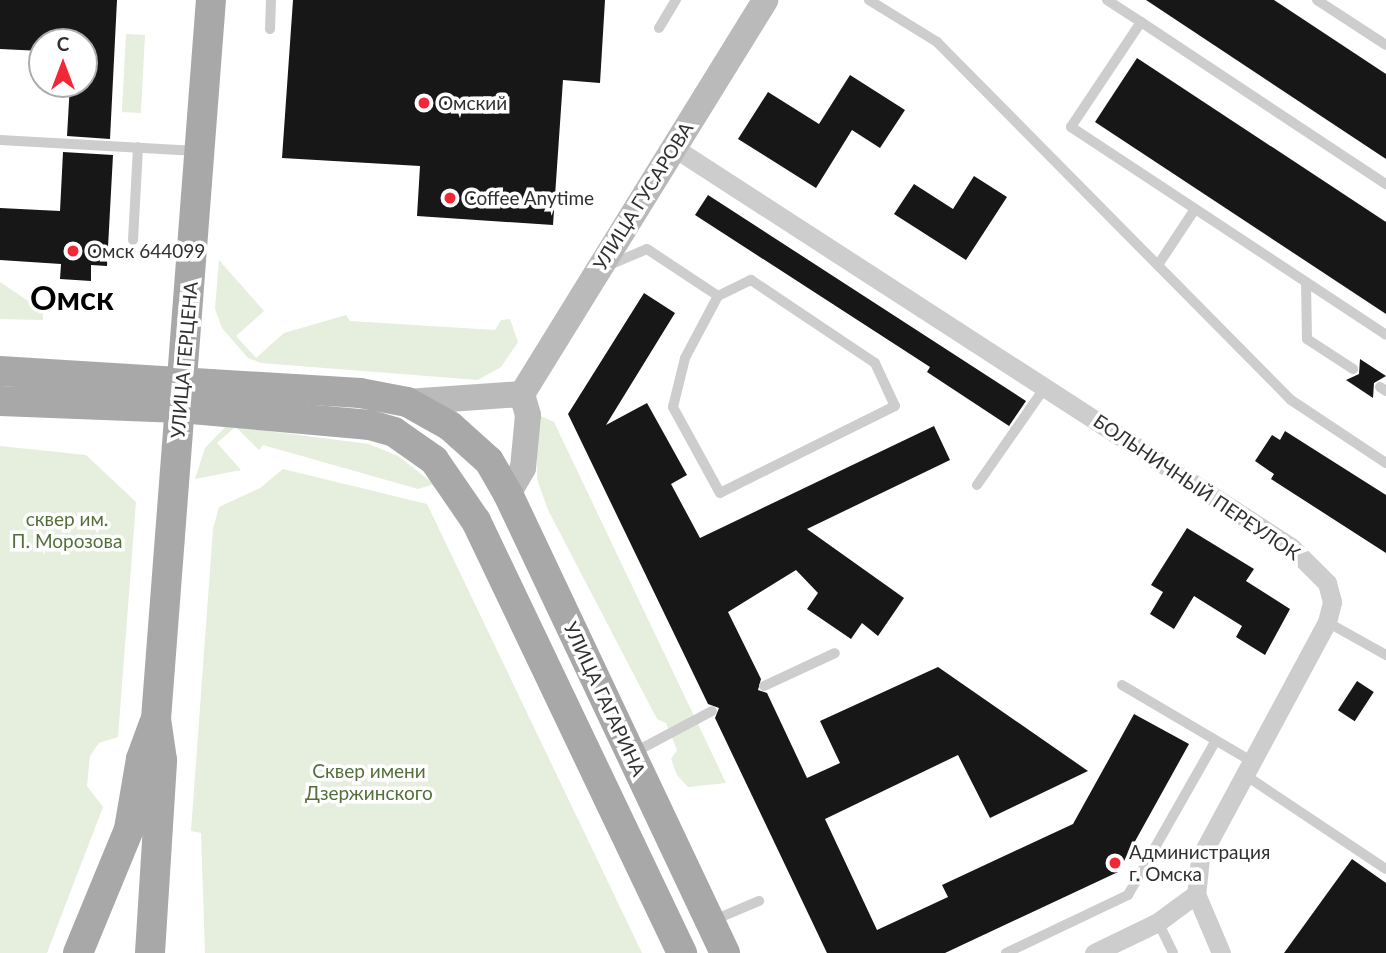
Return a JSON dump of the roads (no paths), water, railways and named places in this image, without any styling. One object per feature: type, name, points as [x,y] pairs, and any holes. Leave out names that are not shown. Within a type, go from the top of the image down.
[{"type":"main road","name":"УЛИЦА ГЕРЦЕНА","points":[[156,719],[211,0]]},
{"type":"main road","name":"УЛИЦА ГУСАРОВА","points":[[522,394],[765,0]]},
{"type":"main road","points":[[0,371],[182,394]]},
{"type":"main road","points":[[0,401],[182,394],[407,402],[522,394],[528,415],[523,468],[509,494]]},
{"type":"main road","name":"УЛИЦА ГАГАРИНА","points":[[182,394],[370,425],[411,442],[454,482],[682,953]]},
{"type":"main road","name":"УЛИЦА ГАГАРИНА","points":[[407,402],[477,449],[509,494],[726,953]]},
{"type":"main road","points":[[78,953],[129,829],[141,759],[156,719]]},
{"type":"main road","points":[[150,953],[162,760],[156,719]]},
{"type":"main road","points":[[646,876],[680,860]]},
{"type":"street","name":"БОЛЬНИЧНЫЙ ПЕРЕУЛОК","points":[[673,147],[1291,547],[1327,583],[1332,602],[1327,622],[1200,858],[1196,894]]},
{"type":"street","points":[[1094,953],[1158,922],[1196,894],[1222,953]]},
{"type":"lane","points":[[270,29],[271,0]]},
{"type":"lane","points":[[659,28],[676,0]]},
{"type":"lane","points":[[869,0],[937,42],[1291,400],[1386,463]]},
{"type":"lane","points":[[1107,0],[1386,184]]},
{"type":"lane","points":[[1317,0],[1386,45]]},
{"type":"lane","points":[[1141,22],[1072,128],[1386,335]]},
{"type":"lane","points":[[0,140],[201,151]]},
{"type":"lane","points":[[133,240],[138,147]]},
{"type":"lane","points":[[1157,265],[1195,209]]},
{"type":"lane","points":[[596,271],[648,249],[718,296]]},
{"type":"lane","points":[[751,280],[875,363],[895,405],[720,494],[673,407],[685,358],[718,296],[751,280]]},
{"type":"lane","points":[[1306,282],[1307,339],[1353,369]]},
{"type":"lane","points":[[977,485],[1045,386]]},
{"type":"lane","points":[[1327,622],[1386,655]]},
{"type":"lane","points":[[764,686],[835,653]]},
{"type":"lane","points":[[1122,685],[1215,742],[1386,869]]},
{"type":"lane","points":[[631,754],[712,711]]},
{"type":"lane","points":[[1006,953],[1128,895],[1215,742]]},
{"type":"lane","points":[[711,922],[759,901]]},
{"type":"lane","points":[[1158,922],[1173,953]]},
{"type":"place","name":"Омский","points":[[424,103]]},
{"type":"place","name":"Coffee Anytime","points":[[450,198]]},
{"type":"place","name":"Омск 644099","points":[[73,251]]},
{"type":"place","name":"Администрация г. Омска","points":[[1115,863]]},
{"type":"district","name":"Омск","points":[[72,298]]},
{"type":"park label","name":"сквер им. П. Морозова","points":[[67,530]]},
{"type":"park label","name":"Сквер имени Дзержинского","points":[[369,782]]}]
